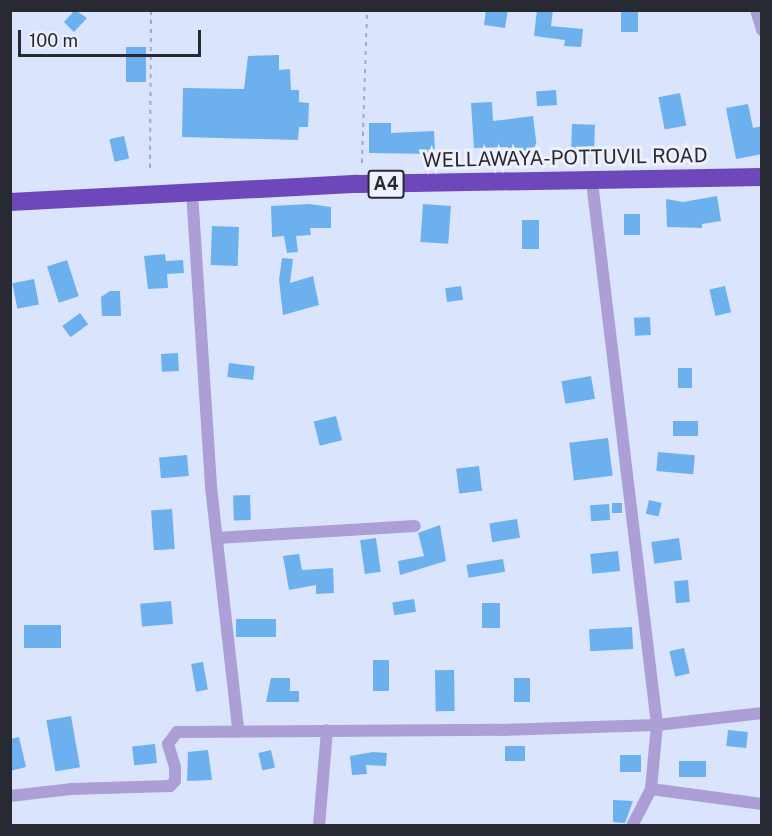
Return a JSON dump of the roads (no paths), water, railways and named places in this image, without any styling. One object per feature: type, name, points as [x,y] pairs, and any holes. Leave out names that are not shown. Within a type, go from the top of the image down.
[{"type":"highway","name":"WELLAWAYA-POTTUVIL ROAD","points":[[10,202],[358,184],[592,182],[762,177]]},
{"type":"street","points":[[756,10],[762,30]]},
{"type":"street","points":[[592,182],[657,725],[651,789],[632,825]]},
{"type":"street","points":[[192,192],[217,538],[238,729]]},
{"type":"street","points":[[217,538],[415,526]]},
{"type":"street","points":[[10,796],[70,789],[170,786],[175,781],[168,744],[172,735],[238,729],[501,730],[657,725],[762,713]]},
{"type":"street","points":[[319,825],[327,730]]},
{"type":"street","points":[[651,789],[762,804]]}]
